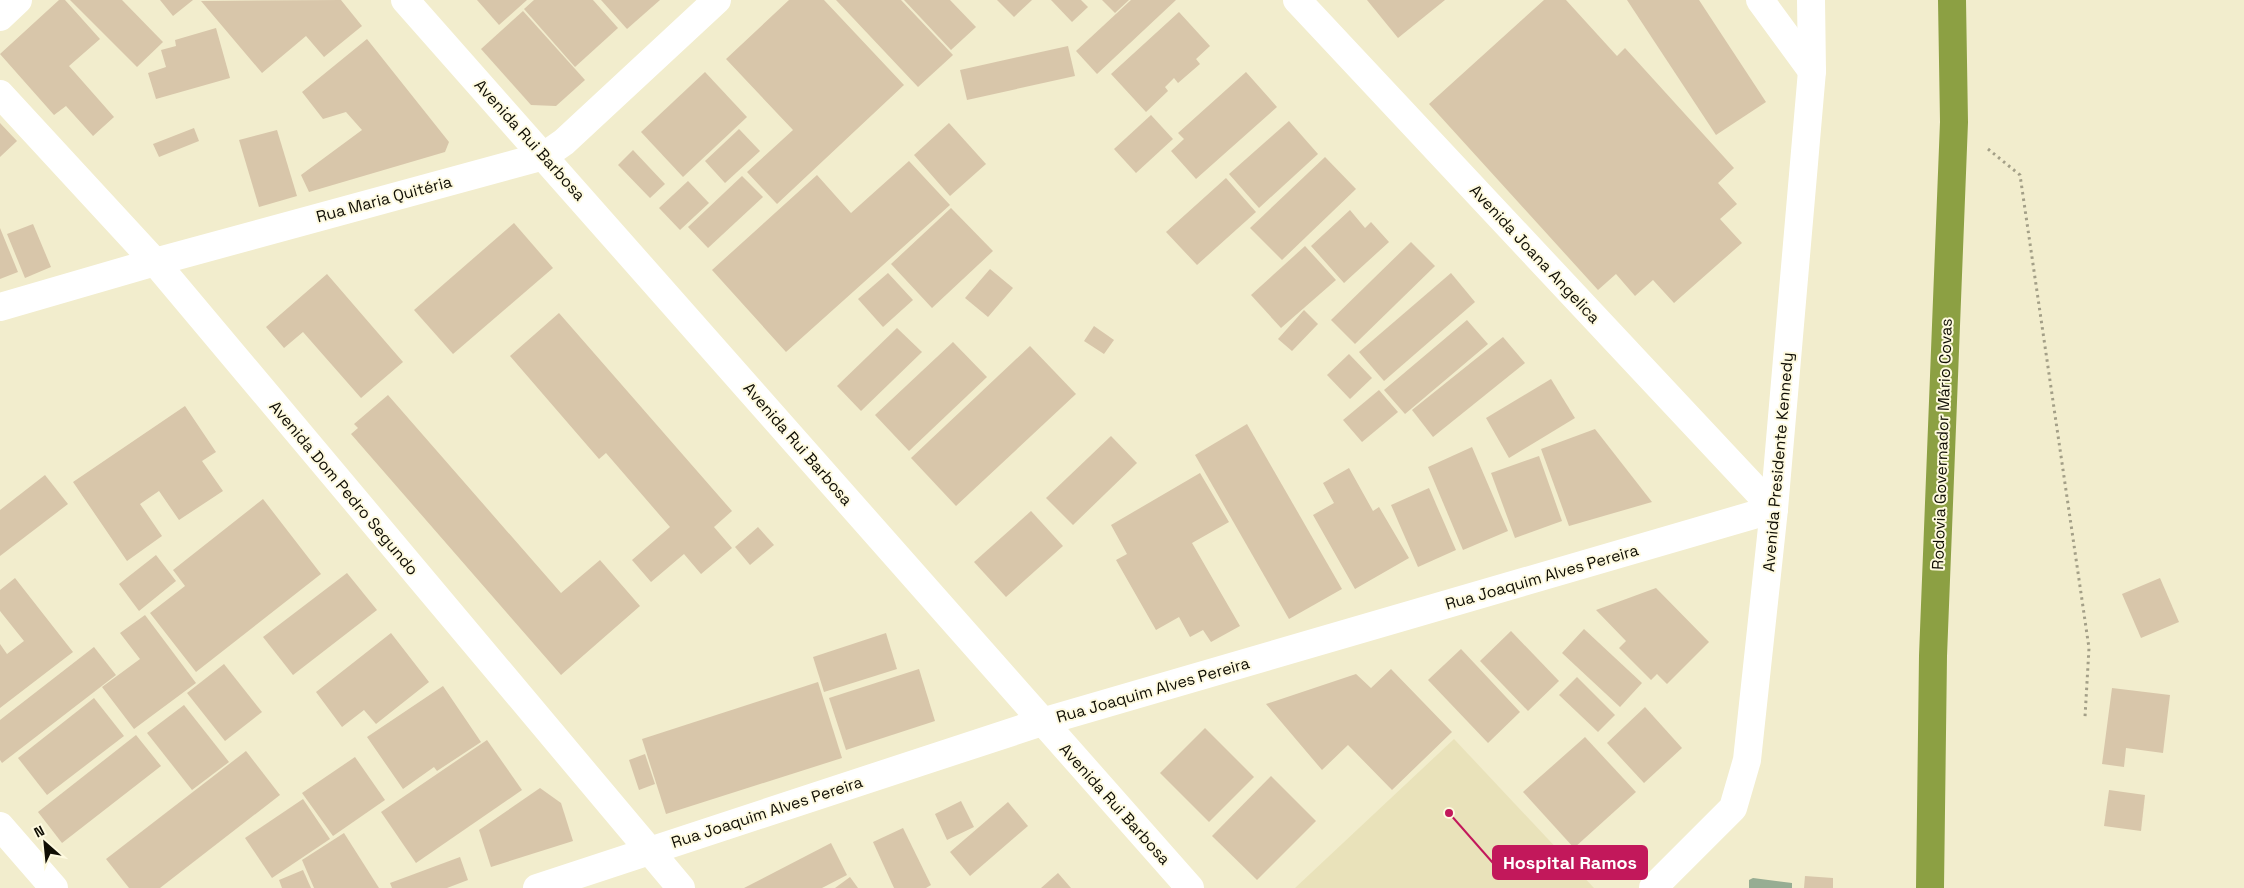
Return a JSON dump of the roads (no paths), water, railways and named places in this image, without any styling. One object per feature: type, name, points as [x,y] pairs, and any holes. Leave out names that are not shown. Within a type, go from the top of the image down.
[{"type":"highway","name":"Rodovia Governador Mário Covas","points":[[1930,888],[1933,656],[1954,122],[1952,0]]},
{"type":"street","points":[[0,17],[18,0]]},
{"type":"street","name":"Avenida Rui Barbosa","points":[[404,0],[1190,888]]},
{"type":"street","name":"Rua Maria Quitéria","points":[[0,307],[155,262],[544,156],[564,142],[717,0]]},
{"type":"street","name":"Avenida Joana Angelica","points":[[1297,0],[1774,509]]},
{"type":"street","points":[[1760,0],[1812,71]]},
{"type":"street","name":"Avenida Presidente Kennedy","points":[[1653,888],[1733,808],[1747,760],[1774,509],[1812,71],[1812,0]]},
{"type":"street","name":"Avenida Dom Pedro Segundo","points":[[0,94],[155,262],[681,888]]},
{"type":"street","name":"Rua Joaquim Alves Pereira","points":[[536,888],[1042,722],[1774,509]]},
{"type":"street","points":[[0,826],[54,888]]},
{"type":"place","name":"Hospital Ramos","points":[[1449,813]]}]
